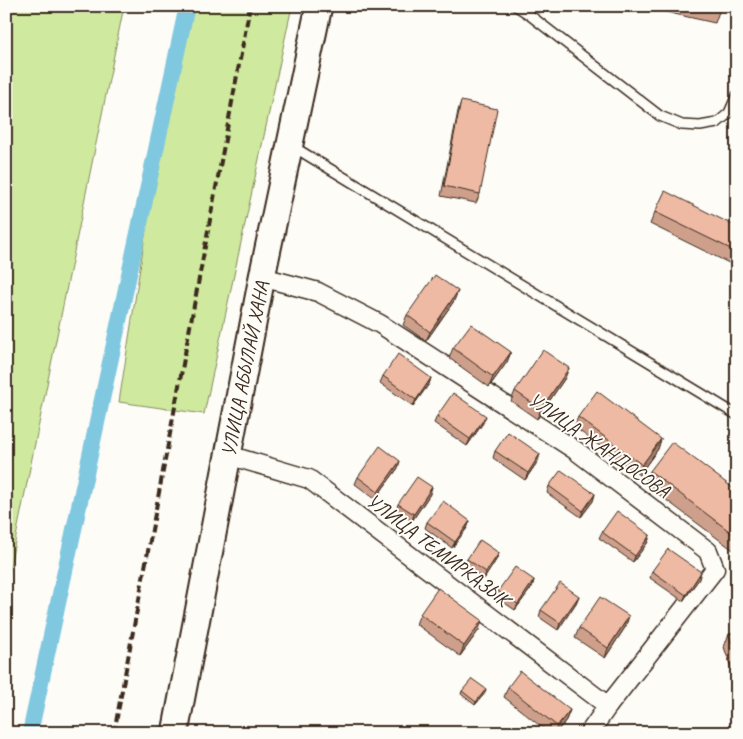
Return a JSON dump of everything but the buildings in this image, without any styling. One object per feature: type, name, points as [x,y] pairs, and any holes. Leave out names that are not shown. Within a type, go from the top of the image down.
[{"type":"main road","name":"УЛИЦА АБЫЛАЙ ХАНА","points":[[175,733],[262,277],[319,6]]},
{"type":"street","name":"УЛИЦА ЖАНДОСОВА","points":[[262,277],[318,292],[380,324],[575,450],[708,550],[715,568],[589,733]]},
{"type":"street","name":"УЛИЦА ТЕМИРКАЗЫК","points":[[228,455],[309,479],[608,706]]},
{"type":"lane","points":[[516,6],[660,116],[682,125],[700,126],[716,123],[729,113],[737,95]]},
{"type":"lane","points":[[290,145],[737,415]]},
{"type":"green space","points":[[6,6],[124,6],[6,586]]},
{"type":"green space","points":[[181,6],[292,6],[204,414],[119,402]]},
{"type":"waterway","points":[[30,733],[187,6]]},
{"type":"railway","points":[[114,733],[250,6]]}]
